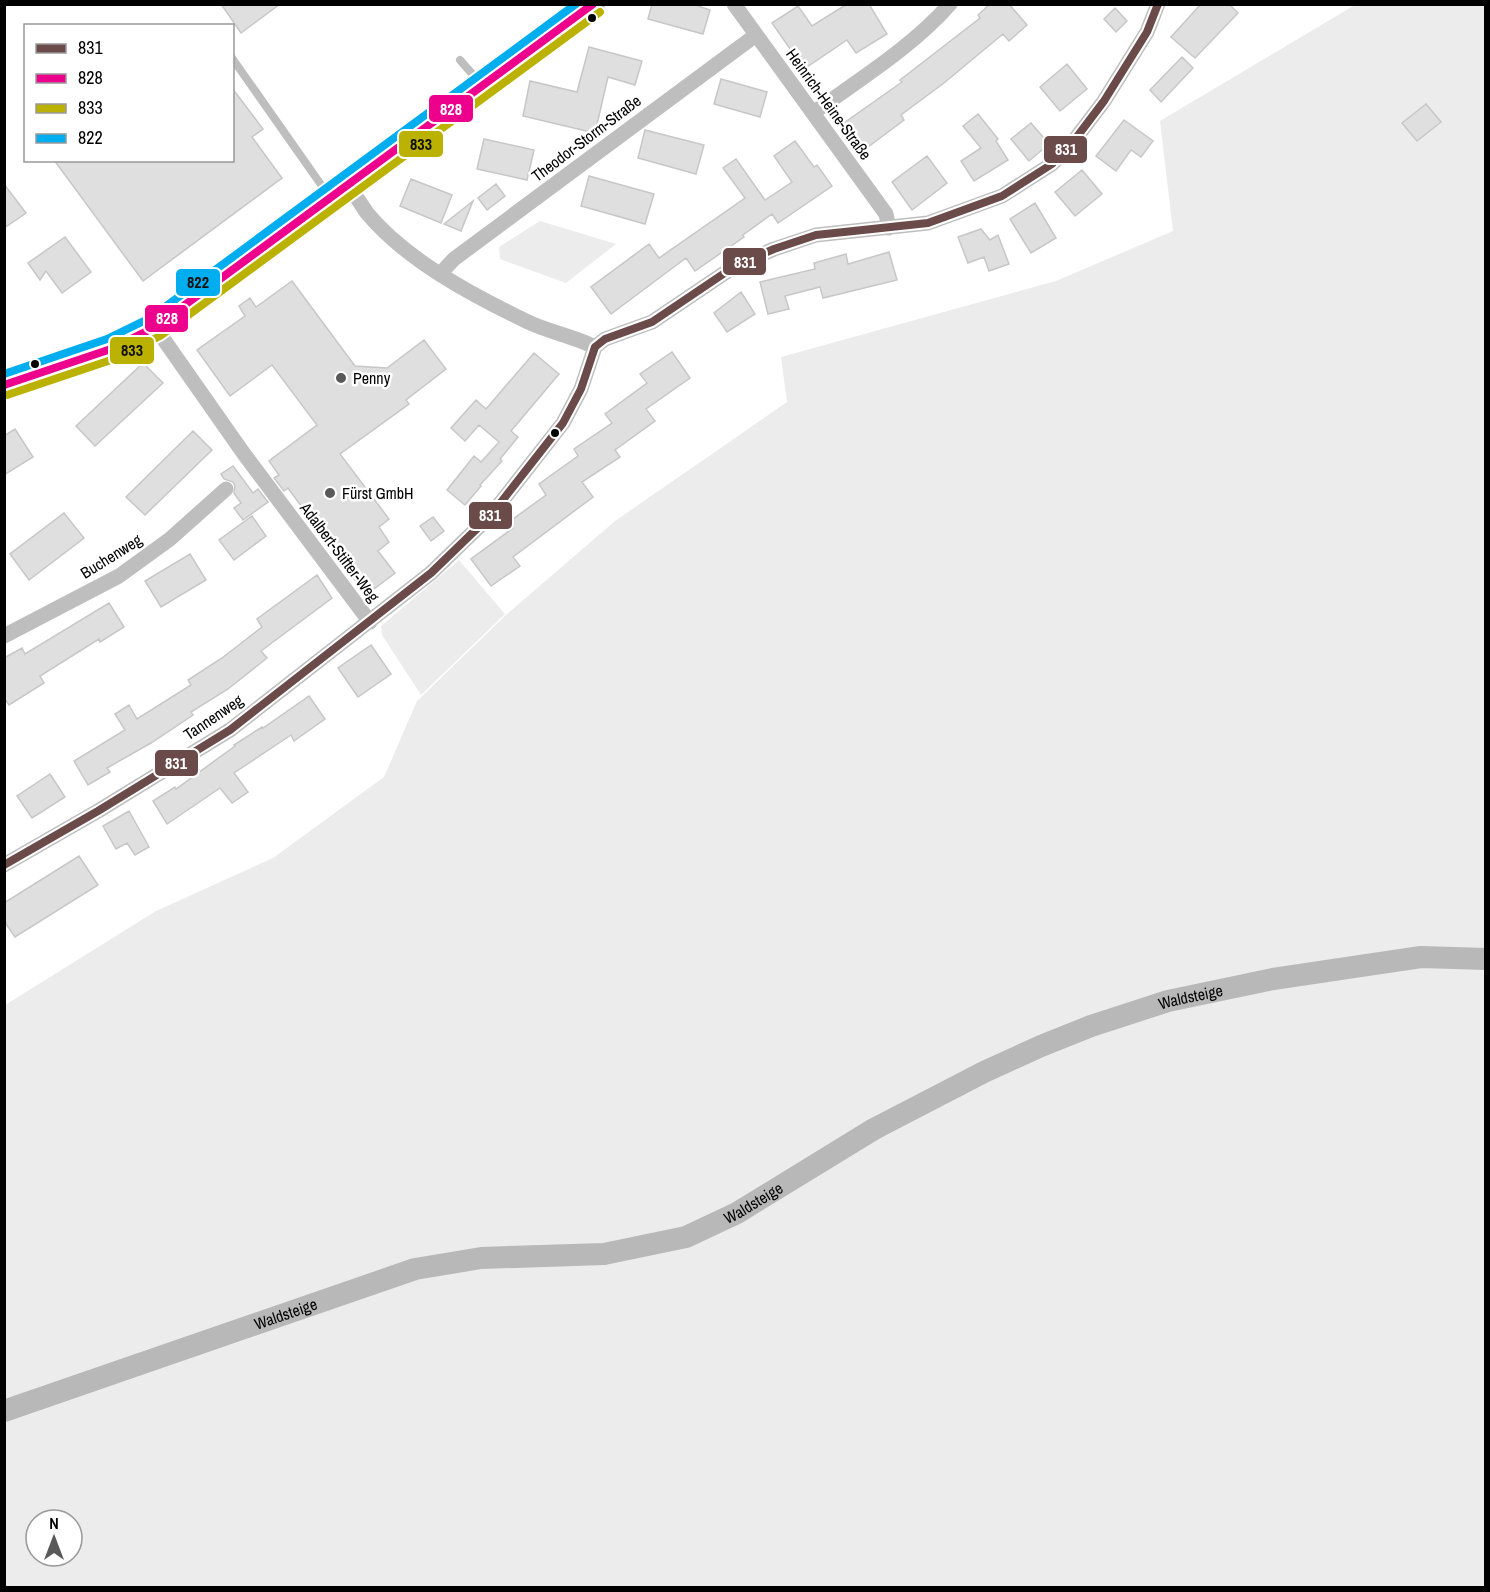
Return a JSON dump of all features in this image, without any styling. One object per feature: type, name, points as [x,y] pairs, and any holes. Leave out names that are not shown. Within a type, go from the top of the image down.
[{"type":"street","points":[[4,385],[111,349],[155,327],[594,4]]},
{"type":"street","name":"Heinrich-Heine-Straße","points":[[734,4],[886,214],[889,228]]},
{"type":"street","points":[[813,113],[909,42],[935,21],[950,4]]},
{"type":"street","points":[[340,193],[368,214],[399,244],[441,273],[528,322],[595,347],[605,339],[652,322],[735,266],[774,249],[816,235],[928,223],[1002,196],[1052,164],[1073,142],[1104,101],[1147,32],[1158,4]]},
{"type":"street","name":"Theodor-Storm-Straße","points":[[441,273],[454,259],[756,35]]},
{"type":"street","name":"Adalbert-Stifter-Weg","points":[[155,327],[244,454],[370,622],[431,573],[491,515],[563,423],[582,389],[595,347]]},
{"type":"street","name":"Buchenweg","points":[[4,636],[119,576],[170,539],[226,489]]},
{"type":"street","name":"Tannenweg","points":[[4,865],[98,811],[230,730],[370,622]]},
{"type":"street","name":"Waldsteige","points":[[4,1411],[415,1269],[482,1258],[604,1254],[686,1237],[737,1213],[874,1129],[984,1072],[1071,1034],[1168,1000],[1273,979],[1421,957],[1485,959]]},
{"type":"lane","points":[[234,60],[340,193]]},
{"type":"lane","points":[[460,60],[483,86]]},
{"type":"shaded area","points":[[1355,5],[1485,5],[1485,1587],[5,1588],[5,1005],[156,911],[273,858],[384,777],[417,701],[507,614],[615,521],[787,402],[781,357],[1056,281],[1173,231],[1160,121]]},
{"type":"shaded area","points":[[540,221],[616,244],[566,283],[500,259],[499,247]]},
{"type":"shaded area","points":[[459,560],[505,614],[421,695],[382,635],[381,626]]},
{"type":"building","points":[[221,4],[280,4],[241,33]]},
{"type":"building","points":[[652,4],[692,4],[710,10],[703,34],[648,19]]},
{"type":"building","points":[[847,4],[869,4],[887,34],[856,53],[847,40],[804,69],[772,23],[798,6],[812,26]]},
{"type":"building","points":[[990,4],[1009,4],[1027,25],[1009,41],[1003,34],[901,115],[904,120],[864,150],[844,123],[902,82],[900,80],[980,18],[978,15]]},
{"type":"building","points":[[1201,4],[1229,4],[1238,13],[1195,58],[1171,37]]},
{"type":"building","points":[[1115,8],[1127,21],[1116,32],[1104,19]]},
{"type":"building","points":[[589,47],[642,61],[635,85],[608,77],[595,133],[523,116],[530,81],[577,92]]},
{"type":"building","points":[[1182,57],[1193,68],[1161,102],[1150,90]]},
{"type":"building","points":[[1067,64],[1087,89],[1060,111],[1040,87]]},
{"type":"building","points":[[721,79],[767,92],[760,117],[714,104]]},
{"type":"building","points":[[234,91],[263,129],[252,137],[282,178],[143,281],[55,162],[234,162]]},
{"type":"building","points":[[1426,104],[1441,122],[1417,141],[1402,123]]},
{"type":"building","points":[[978,114],[998,139],[996,141],[1008,160],[974,181],[961,161],[981,148],[963,126]]},
{"type":"building","points":[[1124,120],[1153,141],[1141,157],[1131,150],[1116,171],[1096,156]]},
{"type":"building","points":[[1031,123],[1049,144],[1029,161],[1011,139]]},
{"type":"building","points":[[645,130],[704,145],[696,174],[638,158]]},
{"type":"building","points":[[484,139],[534,150],[527,180],[477,169]]},
{"type":"building","points":[[795,141],[814,167],[817,165],[832,186],[778,223],[772,214],[743,235],[744,237],[695,271],[686,258],[611,314],[591,287],[649,244],[659,258],[745,198],[723,168],[736,159],[765,200],[792,182],[774,156]]},
{"type":"building","points":[[927,156],[947,183],[912,210],[892,182]]},
{"type":"building","points":[[1082,170],[1102,194],[1075,216],[1055,192]]},
{"type":"building","points":[[589,176],[654,194],[645,224],[581,206]]},
{"type":"building","points":[[411,179],[452,195],[441,223],[400,206]]},
{"type":"building","points":[[4,184],[26,213],[4,228]]},
{"type":"building","points":[[496,184],[505,196],[487,210],[478,198]]},
{"type":"building","points":[[473,201],[461,231],[444,224]]},
{"type":"building","points":[[1035,203],[1056,238],[1031,253],[1010,219]]},
{"type":"building","points":[[981,229],[990,240],[998,235],[1009,264],[989,271],[984,257],[968,263],[958,237]]},
{"type":"building","points":[[65,237],[91,272],[62,293],[46,271],[40,280],[28,263]]},
{"type":"building","points":[[889,252],[897,280],[823,298],[820,287],[785,296],[789,309],[768,314],[760,282],[815,269],[814,263],[846,254],[848,264]]},
{"type":"building","points":[[292,281],[355,366],[387,368],[424,340],[446,369],[406,400],[409,404],[340,454],[389,519],[379,527],[389,542],[378,551],[395,573],[366,595],[288,488],[284,491],[274,478],[279,475],[269,461],[317,425],[272,365],[230,396],[197,350],[245,316],[239,306],[250,298],[256,307]]},
{"type":"building","points":[[741,292],[755,314],[727,332],[714,313]]},
{"type":"building","points":[[672,352],[690,378],[646,409],[655,421],[615,450],[620,457],[582,482],[593,497],[513,557],[520,566],[491,586],[471,559],[513,528],[509,522],[546,495],[539,484],[578,456],[574,449],[612,423],[605,414],[647,383],[640,374]]},
{"type":"building","points":[[534,353],[559,374],[511,431],[518,437],[500,459],[502,461],[465,505],[447,490],[474,456],[481,462],[499,442],[479,425],[465,441],[451,428],[476,400],[486,409]]},
{"type":"building","points":[[143,363],[163,383],[95,446],[76,426]]},
{"type":"building","points":[[15,429],[33,457],[4,475],[4,436]]},
{"type":"building","points":[[193,431],[212,450],[145,515],[126,497]]},
{"type":"building","points":[[233,466],[253,493],[258,489],[268,502],[243,520],[234,508],[241,503],[234,493],[235,486],[233,482],[224,479],[221,474]]},
{"type":"building","points":[[64,513],[84,538],[29,580],[10,554]]},
{"type":"building","points":[[252,516],[266,536],[234,560],[219,540]]},
{"type":"building","points":[[433,517],[444,531],[431,541],[420,526]]},
{"type":"building","points":[[190,554],[206,580],[161,607],[145,581]]},
{"type":"building","points":[[317,575],[332,598],[261,651],[267,658],[228,689],[191,712],[193,715],[151,743],[107,768],[110,772],[88,785],[74,761],[125,730],[115,714],[129,705],[137,719],[191,685],[188,680],[222,658],[262,627],[257,619]]},
{"type":"building","points":[[109,603],[124,627],[100,642],[99,639],[40,676],[44,683],[9,705],[4,698],[4,658],[22,648],[25,654]]},
{"type":"building","points":[[371,645],[391,674],[358,697],[338,668]]},
{"type":"building","points":[[309,696],[325,719],[294,741],[291,735],[234,773],[248,792],[232,803],[220,788],[167,824],[153,801],[175,787],[176,789],[234,745]]},
{"type":"building","points":[[50,774],[65,797],[32,818],[17,796]]},
{"type":"building","points":[[129,811],[149,847],[135,855],[127,843],[116,849],[103,826]]},
{"type":"building","points":[[79,856],[98,885],[15,937],[4,921],[4,903]]},
{"type":"transit line","name":"822","points":[[4,374],[107,339],[150,318],[576,4]]},
{"type":"transit line","name":"828","points":[[4,385],[111,349],[155,327],[593,4]]},
{"type":"transit line","name":"831","points":[[595,347],[605,339],[652,322],[735,266],[774,249],[816,235],[928,223],[1002,196],[1052,164],[1073,142],[1104,101],[1147,32],[1158,4]]},
{"type":"transit line","name":"833","points":[[7,395],[114,359],[160,336],[600,12]]},
{"type":"transit line","name":"831","points":[[4,865],[98,811],[230,730],[431,573],[491,515],[563,423],[581,389],[595,347]]},
{"type":"place","name":"Penny","points":[[341,378]]},
{"type":"place","name":"Fürst GmbH","points":[[330,493]]}]
